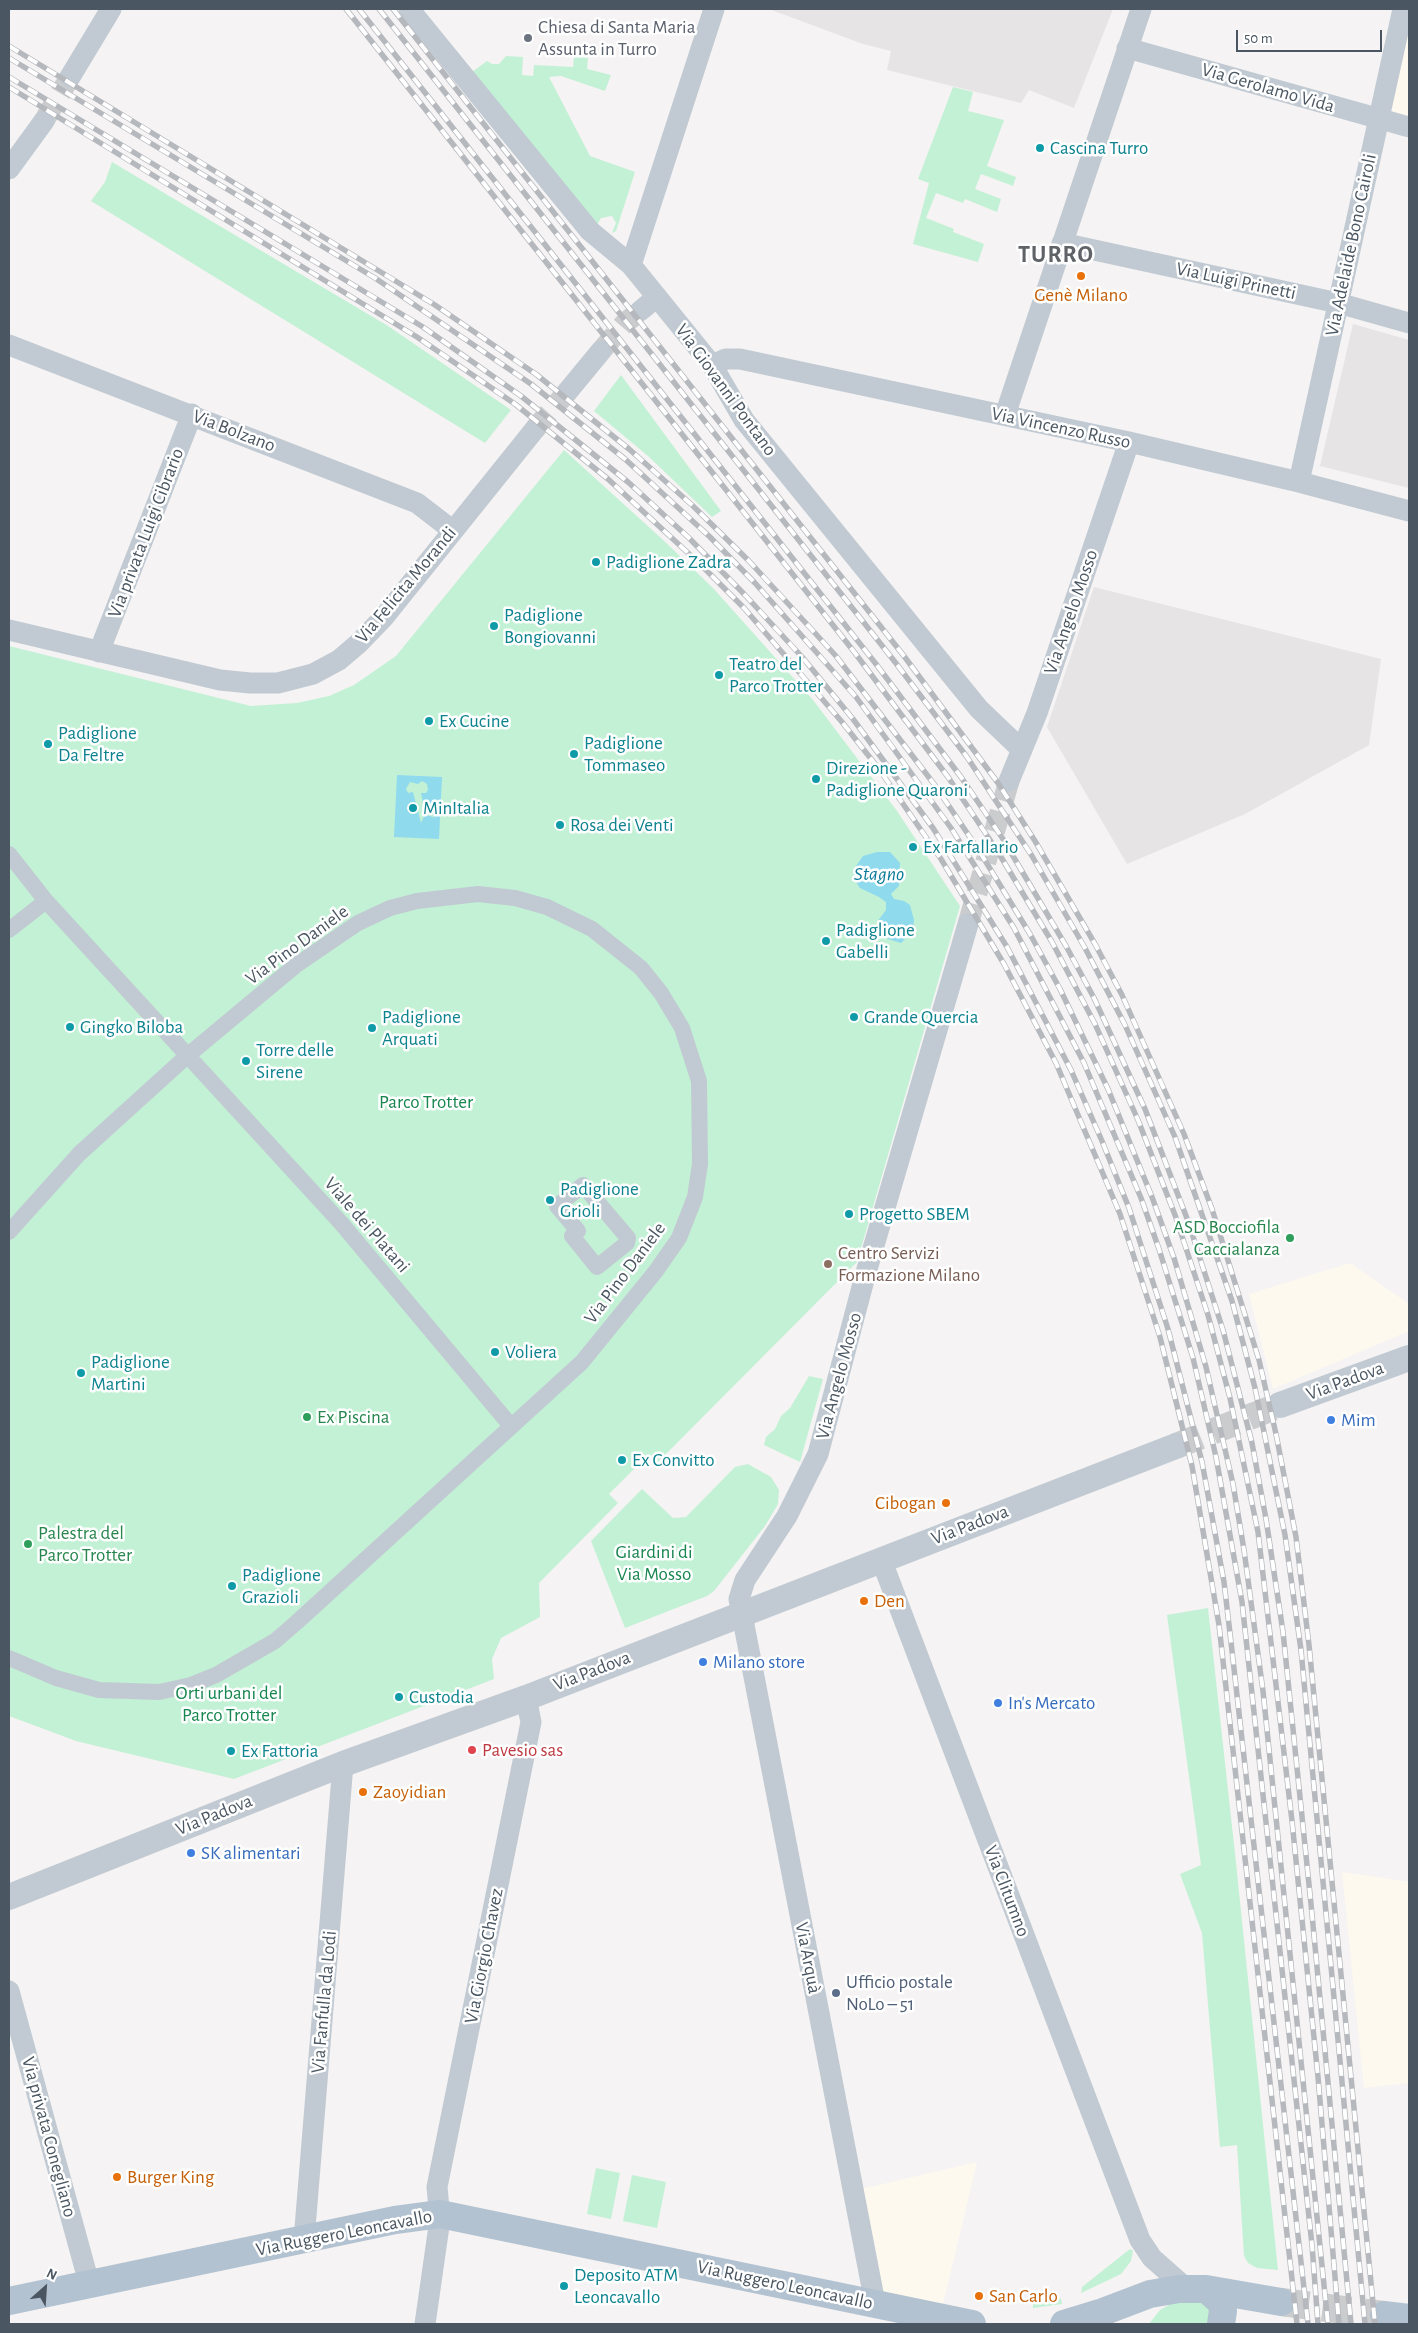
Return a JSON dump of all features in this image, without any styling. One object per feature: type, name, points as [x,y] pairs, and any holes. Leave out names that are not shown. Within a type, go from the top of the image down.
[{"type":"main road","name":"Via Ruggero Leoncavallo","points":[[9,2301],[395,2220],[440,2214],[972,2324]]},
{"type":"main road","points":[[1196,2289],[1219,2298],[1222,2305],[1221,2324]]},
{"type":"main road","points":[[1064,2324],[1163,2291],[1196,2289],[1281,2302]]},
{"type":"main road","points":[[1123,2324],[1140,2298]]},
{"type":"street","points":[[70,77],[111,9]]},
{"type":"street","name":"Via Giovanni Pontano","points":[[409,9],[590,231],[631,265],[712,365],[744,420],[979,709],[1022,750]]},
{"type":"street","points":[[631,265],[714,9]]},
{"type":"street","points":[[1005,415],[1141,9]]},
{"type":"street","name":"Via Adelaide Bono Cairoli","points":[[1298,482],[1403,9]]},
{"type":"street","name":"Via Gerolamo Vida","points":[[1127,48],[1409,127]]},
{"type":"street","points":[[9,169],[44,121]]},
{"type":"street","name":"Via Luigi Prinetti","points":[[1062,242],[1338,303],[1409,323]]},
{"type":"street","points":[[640,311],[656,297]]},
{"type":"street","name":"Via Bolzano","points":[[9,345],[192,414],[417,503],[452,530]]},
{"type":"street","points":[[568,391],[601,351]]},
{"type":"street","name":"Via Vincenzo Russo","points":[[712,365],[726,359],[740,359],[1129,442],[1298,482],[1409,511]]},
{"type":"street","name":"Via privata Luigi Cibrario","points":[[99,652],[192,414]]},
{"type":"street","name":"Via Felicita Morandi","points":[[9,630],[194,675],[237,682],[278,683],[306,677],[339,660],[359,643],[384,616],[535,429]]},
{"type":"street","name":"Via Angelo Mosso","points":[[1009,781],[1037,713],[1129,442]]},
{"type":"street","name":"Viale dei Platani","points":[[9,854],[46,901],[341,1223],[511,1426]]},
{"type":"street","name":"Via Pino Daniele","points":[[9,1232],[79,1154],[187,1056],[324,945],[358,923],[390,908],[417,901],[478,894],[527,900],[592,929],[641,968],[661,994],[682,1028],[699,1081],[700,1164],[695,1197],[679,1238],[656,1272],[582,1362],[298,1622],[275,1640],[216,1675],[191,1685],[159,1692],[99,1690],[56,1678],[9,1658]]},
{"type":"street","points":[[9,930],[46,901]]},
{"type":"street","name":"Via Angelo Mosso","points":[[740,1613],[739,1599],[745,1580],[787,1516],[818,1454],[865,1276],[968,924]]},
{"type":"street","points":[[583,1185],[626,1236],[627,1243],[596,1267],[572,1236],[578,1231],[557,1206],[583,1185]]},
{"type":"street","name":"Via Padova","points":[[1280,1405],[1409,1358]]},
{"type":"street","name":"Via Padova","points":[[9,1896],[343,1764],[526,1698],[740,1613],[1176,1446]]},
{"type":"street","name":"Via Clitumno","points":[[882,1559],[1140,2240],[1152,2258],[1196,2289]]},
{"type":"street","name":"Via Arquà","points":[[740,1613],[875,2303]]},
{"type":"street","name":"Via Giorgio Chavez","points":[[425,2324],[440,2214],[438,2187],[531,1722],[526,1698]]},
{"type":"street","name":"Via Fanfulla da Lodi","points":[[304,2240],[343,1764]]},
{"type":"street","name":"Via privata Conegliano","points":[[9,1991],[89,2283]]},
{"type":"shaded area","points":[[769,9],[1113,9],[1074,108],[1029,90],[1021,103],[887,70],[891,51],[863,44]]},
{"type":"shaded area","points":[[1409,9],[1409,120],[1387,114]]},
{"type":"shaded area","points":[[1353,324],[1409,340],[1409,488],[1320,466]]},
{"type":"shaded area","points":[[1094,587],[1381,659],[1369,745],[1245,814],[1127,864],[1047,727]]},
{"type":"shaded area","points":[[1350,1263],[1409,1304],[1409,1331],[1273,1389],[1249,1294]]},
{"type":"shaded area","points":[[1342,1872],[1409,1882],[1409,2083],[1364,2088]]},
{"type":"shaded area","points":[[977,2162],[940,2317],[879,2305],[857,2190]]},
{"type":"green space","points":[[506,56],[523,57],[522,75],[533,76],[534,65],[573,67],[574,57],[588,58],[587,69],[611,75],[605,91],[561,76],[549,77],[590,156],[635,172],[616,231],[612,233],[616,223],[612,216],[601,218],[597,225],[472,72],[487,61],[492,64],[499,64]]},
{"type":"green space","points":[[953,87],[973,92],[968,111],[1004,120],[987,166],[1016,177],[1013,186],[981,174],[975,189],[1001,199],[997,212],[965,199],[963,203],[936,193],[926,218],[954,229],[953,232],[984,244],[978,262],[913,244],[929,183],[918,179]]},
{"type":"green space","points":[[112,162],[388,326],[511,410],[485,443],[91,201],[105,182]]},
{"type":"green space","points":[[621,375],[721,511],[712,517],[648,456],[594,411]]},
{"type":"green space","name":"Parco Trotter","points":[[564,450],[713,588],[813,700],[897,811],[960,906],[857,1262],[656,1464],[647,1456],[609,1494],[618,1503],[539,1583],[540,1617],[501,1638],[492,1659],[494,1679],[234,1779],[76,1741],[9,1716],[9,646],[251,706],[297,703],[329,696],[354,685],[396,656]]},
{"type":"green space","points":[[809,1376],[823,1379],[800,1462],[764,1445],[766,1437],[775,1429],[781,1416],[790,1408]]},
{"type":"green space","name":"Giardini di Via Mosso","points":[[748,1464],[771,1477],[779,1490],[778,1504],[765,1526],[714,1591],[707,1596],[625,1628],[591,1541],[642,1489],[673,1518],[686,1517],[735,1467]]},
{"type":"green space","points":[[1208,1608],[1278,2270],[1257,2268],[1248,2263],[1244,2256],[1237,2145],[1220,2147],[1202,1933],[1180,1874],[1201,1865],[1167,1615]]},
{"type":"green space","points":[[596,2168],[620,2173],[611,2219],[587,2214]]},
{"type":"green space","points":[[632,2175],[666,2182],[657,2228],[623,2221]]},
{"type":"green space","points":[[1130,2249],[1133,2251],[1131,2261],[1121,2274],[1081,2293],[1082,2287]]},
{"type":"green space","points":[[1056,2295],[1061,2299],[1062,2304],[1033,2308],[1033,2300]]},
{"type":"green space","points":[[1201,2302],[1211,2310],[1209,2324],[1149,2324],[1160,2310],[1172,2303]]},
{"type":"water","points":[[397,775],[442,777],[439,839],[394,837]],"holes":[[[422,781],[427,784],[428,790],[426,793],[421,793],[423,803],[435,818],[425,814],[421,823],[413,792],[408,793],[406,789],[410,782],[418,784]]]},
{"type":"water","name":"Stagno","points":[[877,852],[890,852],[900,863],[899,886],[891,894],[894,899],[904,901],[910,905],[914,920],[913,931],[901,943],[888,939],[878,929],[877,922],[886,910],[886,902],[860,888],[853,878],[856,866],[863,856]]},
{"type":"tunnel","points":[[44,121],[70,77]]},
{"type":"tunnel","points":[[601,351],[625,323],[640,311]]},
{"type":"tunnel","points":[[535,429],[568,391]]},
{"type":"tunnel","points":[[968,924],[1009,781]]},
{"type":"tunnel","points":[[1176,1446],[1280,1405]]},
{"type":"tunnel","points":[[1281,2302],[1384,2315]]},
{"type":"railway","points":[[346,9],[855,653],[948,777],[998,852],[1052,942],[1095,1024],[1138,1120],[1175,1215],[1208,1315],[1230,1398],[1258,1532],[1292,1821],[1318,2077],[1339,2324]]},
{"type":"railway","points":[[359,9],[876,664],[961,777],[1003,839],[1066,946],[1094,998],[1145,1109],[1188,1221],[1223,1330],[1252,1443],[1266,1519],[1283,1632],[1351,2324]]},
{"type":"railway","points":[[379,9],[895,662],[967,757],[1032,856],[1085,948],[1125,1025],[1175,1137],[1232,1301],[1255,1388],[1285,1535],[1301,1650],[1365,2324]]},
{"type":"railway","points":[[393,9],[904,656],[998,783],[1035,841],[1095,944],[1122,995],[1184,1134],[1212,1209],[1259,1360],[1296,1537],[1309,1645],[1375,2324]]},
{"type":"railway","points":[[9,46],[435,305],[537,375],[629,449],[692,505],[749,561],[836,656],[934,784],[978,849],[1030,934],[1060,989],[1108,1089],[1152,1197],[1174,1258],[1206,1367],[1233,1484],[1263,1691],[1328,2324]]},
{"type":"railway","points":[[9,58],[375,278],[531,384],[625,459],[710,537],[755,583],[856,697],[951,828],[1014,928],[1084,1063],[1141,1198],[1193,1358],[1216,1457],[1242,1602],[1312,2245],[1318,2324]]},
{"type":"railway","points":[[9,77],[423,327],[521,396],[628,482],[689,538],[745,595],[803,658],[853,719],[933,828],[1007,947],[1071,1070],[1129,1208],[1168,1329],[1202,1462],[1224,1582],[1308,2324]]},
{"type":"railway","points":[[9,87],[417,337],[515,404],[608,479],[700,564],[744,608],[842,722],[879,769],[941,859],[1004,964],[1056,1063],[1120,1214],[1160,1337],[1192,1466],[1219,1625],[1297,2324]]},
{"type":"place","name":"Chiesa di Santa Maria Assunta in Turro","points":[[528,38]]},
{"type":"place","name":"Cascina Turro","points":[[1040,148]]},
{"type":"place","name":"Genè Milano","points":[[1081,276]]},
{"type":"place","name":"Padiglione Zadra","points":[[596,562]]},
{"type":"place","name":"Padiglione Bongiovanni","points":[[494,626]]},
{"type":"place","name":"Teatro del Parco Trotter","points":[[719,675]]},
{"type":"place","name":"Ex Cucine","points":[[429,721]]},
{"type":"place","name":"Padiglione Da Feltre","points":[[48,744]]},
{"type":"place","name":"Padiglione Tommaseo","points":[[574,754]]},
{"type":"place","name":"Direzione - Padiglione Quaroni","points":[[816,779]]},
{"type":"place","name":"MinItalia","points":[[413,808]]},
{"type":"place","name":"Rosa dei Venti","points":[[560,825]]},
{"type":"place","name":"Ex Farfallario","points":[[913,847]]},
{"type":"place","name":"Padiglione Gabelli","points":[[826,941]]},
{"type":"place","name":"Grande Quercia","points":[[854,1017]]},
{"type":"place","name":"Gingko Biloba","points":[[70,1027]]},
{"type":"place","name":"Padiglione Arquati","points":[[372,1028]]},
{"type":"place","name":"Torre delle Sirene","points":[[246,1061]]},
{"type":"place","name":"Padiglione Grioli","points":[[550,1200]]},
{"type":"place","name":"Progetto SBEM","points":[[849,1214]]},
{"type":"place","name":"ASD Bocciofila Caccialanza","points":[[1290,1238]]},
{"type":"place","name":"Centro Servizi Formazione Milano","points":[[828,1264]]},
{"type":"place","name":"Voliera","points":[[495,1352]]},
{"type":"place","name":"Padiglione Martini","points":[[81,1373]]},
{"type":"place","name":"Ex Piscina","points":[[307,1417]]},
{"type":"place","name":"Mim","points":[[1331,1420]]},
{"type":"place","name":"Ex Convitto","points":[[622,1460]]},
{"type":"place","name":"Cibogan","points":[[946,1503]]},
{"type":"place","name":"Palestra del Parco Trotter","points":[[28,1544]]},
{"type":"place","name":"Padiglione Grazioli","points":[[232,1586]]},
{"type":"place","name":"Den","points":[[864,1601]]},
{"type":"place","name":"Milano store","points":[[703,1662]]},
{"type":"place","name":"Custodia","points":[[399,1697]]},
{"type":"place","name":"In's Mercato","points":[[998,1703]]},
{"type":"place","name":"Pavesio sas","points":[[472,1750]]},
{"type":"place","name":"Ex Fattoria","points":[[231,1751]]},
{"type":"place","name":"Zaoyidian","points":[[363,1792]]},
{"type":"place","name":"SK alimentari","points":[[191,1853]]},
{"type":"place","name":"Ufficio postale NoLo – 51","points":[[836,1993]]},
{"type":"place","name":"Burger King","points":[[117,2177]]},
{"type":"place","name":"Deposito ATM Leoncavallo","points":[[564,2286]]},
{"type":"place","name":"San Carlo","points":[[979,2296]]},
{"type":"district","name":"TURRO","points":[[1056,255]]},
{"type":"park label","name":"Orti urbani del Parco Trotter","points":[[229,1704]]}]
